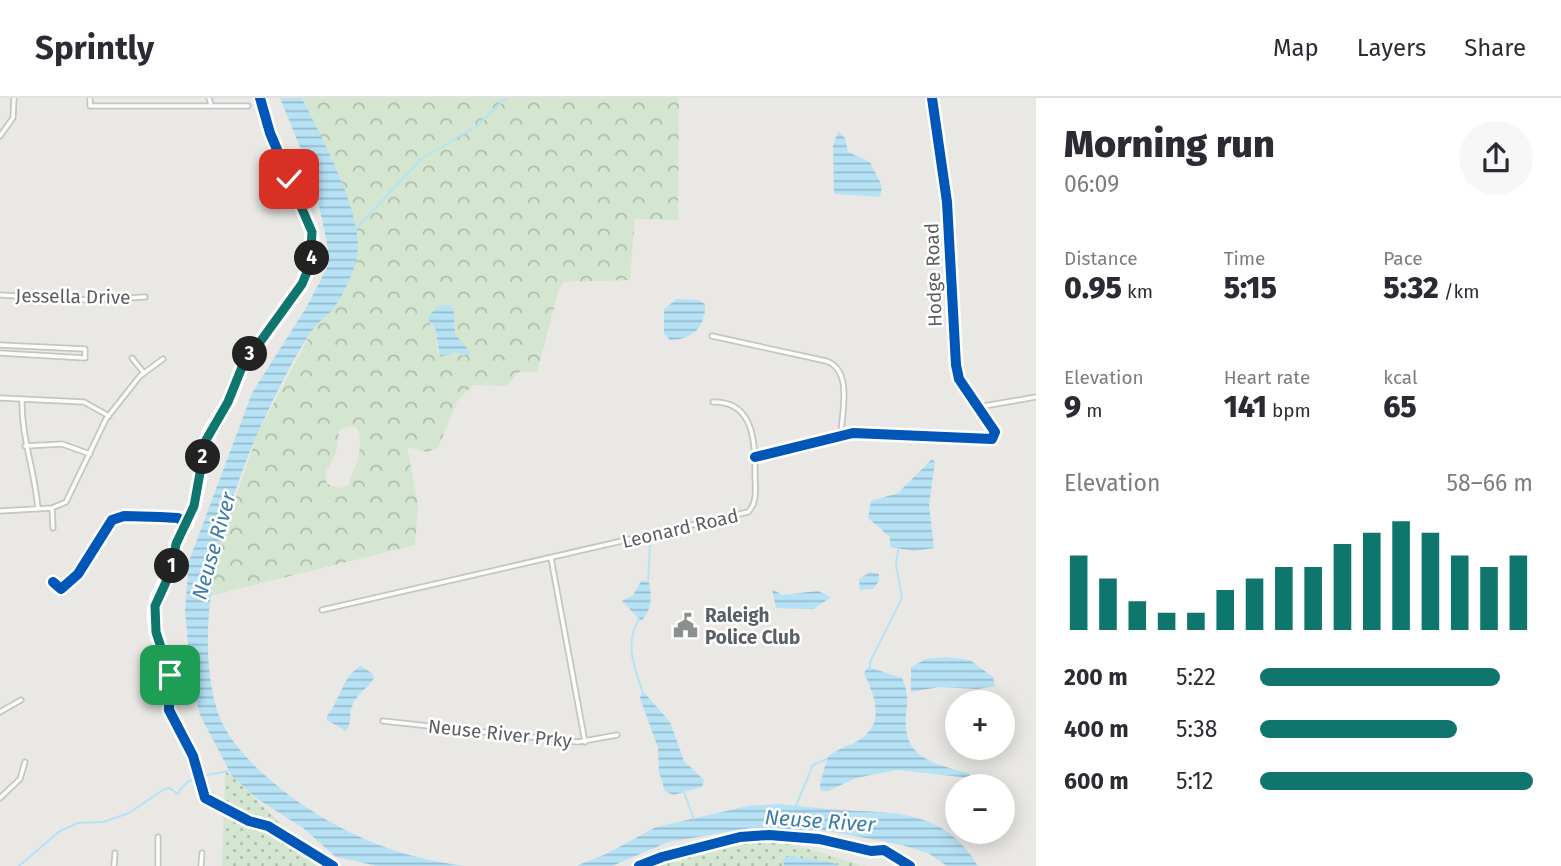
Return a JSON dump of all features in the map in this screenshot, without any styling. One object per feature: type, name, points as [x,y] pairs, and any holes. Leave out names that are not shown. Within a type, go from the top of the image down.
[{"type":"street","points":[[0,136],[13,118],[15,98]]},
{"type":"street","points":[[90,98],[90,106],[248,106]]},
{"type":"street","points":[[209,98],[211,105]]},
{"type":"street","name":"Hodge Road","points":[[841,434],[992,439],[995,432],[959,379],[956,365],[947,202],[932,98]]},
{"type":"street","name":"Jessella Drive","points":[[0,295],[76,299],[145,297]]},
{"type":"street","points":[[712,335],[826,360],[838,367],[843,378],[841,434],[755,457]]},
{"type":"street","points":[[0,345],[85,349],[85,358],[0,354]]},
{"type":"street","points":[[132,358],[144,373]]},
{"type":"street","points":[[0,511],[52,508],[69,498],[108,416],[144,373],[163,359]]},
{"type":"street","points":[[978,407],[1036,397]]},
{"type":"street","points":[[0,398],[84,402],[108,416]]},
{"type":"street","points":[[22,399],[25,446],[36,486],[38,509]]},
{"type":"street","name":"Leonard Road","points":[[322,610],[748,512],[755,500],[754,434],[744,414],[724,402],[713,402]]},
{"type":"street","points":[[25,446],[62,444],[90,454]]},
{"type":"street","points":[[52,508],[53,528]]},
{"type":"street","points":[[551,558],[584,742]]},
{"type":"street","points":[[0,712],[21,699]]},
{"type":"street","name":"Neuse River Prky","points":[[383,721],[584,742],[617,735]]},
{"type":"street","points":[[0,798],[20,779],[25,762]]},
{"type":"street","points":[[158,837],[158,866]]},
{"type":"street","points":[[114,853],[114,866]]},
{"type":"street","points":[[201,866],[202,853]]},
{"type":"green space","points":[[302,98],[679,98],[678,220],[635,219],[630,280],[564,282],[559,289],[537,372],[519,372],[506,386],[473,385],[457,401],[438,448],[427,452],[407,447],[418,505],[415,545],[210,596],[215,558],[257,435],[314,327],[336,304],[358,252],[341,179]],"holes":[[[454,311],[455,334],[470,352],[464,356],[457,352],[437,353],[436,333],[430,323]],[[350,426],[358,429],[359,451],[348,486],[339,488],[327,484],[325,474],[336,453],[339,430]]]},
{"type":"green space","points":[[222,769],[324,866],[222,866],[225,775]]},
{"type":"green space","points":[[769,837],[865,866],[635,866],[678,846]]},
{"type":"water","name":"Neuse River","points":[[280,98],[302,98],[348,198],[358,239],[357,256],[341,298],[308,336],[278,391],[253,443],[228,515],[211,592],[208,631],[209,668],[215,703],[227,732],[246,757],[283,791],[306,807],[355,835],[381,846],[464,866],[378,866],[336,857],[303,828],[256,798],[232,776],[200,715],[192,685],[185,611],[189,561],[252,393],[306,308],[328,266],[328,248],[314,182]]},
{"type":"water","points":[[838,131],[845,138],[848,152],[870,162],[882,186],[880,197],[834,194],[833,146]]},
{"type":"water","points":[[677,299],[698,300],[705,304],[705,312],[700,325],[691,335],[670,340],[664,334],[664,309]]},
{"type":"water","points":[[450,305],[454,311],[455,334],[470,352],[468,356],[456,352],[440,357],[435,328],[427,318],[438,306]]},
{"type":"water","points":[[932,459],[935,462],[929,505],[934,548],[914,551],[890,547],[890,537],[868,518],[871,501],[898,493]]},
{"type":"water","points":[[870,572],[879,574],[879,581],[873,589],[860,590],[859,579]]},
{"type":"water","points":[[642,580],[649,583],[651,598],[647,613],[641,621],[622,601],[633,595]]},
{"type":"water","points":[[772,589],[782,595],[818,591],[831,597],[814,609],[776,608]]},
{"type":"water","points":[[945,657],[970,660],[993,677],[995,686],[978,689],[939,687],[911,692],[911,667],[926,659]]},
{"type":"water","points":[[361,666],[373,674],[374,678],[353,704],[346,731],[327,720],[327,716],[345,682]]},
{"type":"water","points":[[868,667],[902,678],[907,696],[906,730],[915,750],[933,762],[970,774],[945,775],[897,770],[856,778],[828,791],[821,791],[827,758],[866,735],[875,719],[872,692],[864,673]]},
{"type":"water","points":[[642,690],[670,722],[684,761],[704,780],[702,787],[673,795],[665,791],[659,772],[658,748],[640,698]]},
{"type":"water","name":"Neuse River","points":[[777,804],[882,812],[919,818],[945,831],[945,844],[961,844],[978,866],[947,866],[928,853],[902,845],[828,831],[751,828],[668,842],[612,866],[576,866],[606,854],[656,827],[748,806]]},
{"type":"water","points":[[793,856],[840,866],[784,866],[783,858]]},
{"type":"waterway","points":[[355,230],[421,159],[477,126],[506,98]]},
{"type":"waterway","points":[[648,582],[650,544]]},
{"type":"waterway","points":[[870,670],[870,662],[902,598],[896,564],[898,550]]},
{"type":"waterway","points":[[639,619],[631,645],[642,690]]},
{"type":"waterway","name":"Neuse River","points":[[796,806],[813,765],[827,759]]},
{"type":"waterway","points":[[19,866],[60,831],[78,823],[103,822],[129,813],[163,790],[169,788],[178,794],[182,787],[193,779],[228,771]]},
{"type":"waterway","points":[[684,792],[694,819]]},
{"type":"cycle path","points":[[260,98],[270,133],[312,232],[312,259],[302,284],[242,367],[230,399],[209,432],[194,506],[176,544],[172,569],[157,597],[154,613],[156,632],[170,675],[169,710],[193,756],[205,798],[249,821],[268,826],[333,866]]},
{"type":"cycle path","points":[[755,457],[853,433],[992,439],[995,432],[959,379],[956,365],[947,202],[932,98]]},
{"type":"cycle path","points":[[53,582],[61,589],[78,574],[112,520],[124,516],[160,517],[178,518],[187,524]]},
{"type":"cycle path","points":[[639,866],[662,857],[740,837],[769,835],[819,839],[871,851],[884,850],[910,866]]},
{"type":"place","name":"Raleigh Police Club","points":[[685,626]]},
{"type":"route","points":[[170,675],[156,632],[155,606],[172,569],[176,544],[194,506],[201,481],[206,440],[228,402],[239,372],[302,284],[310,265],[312,232],[289,179]]}]
